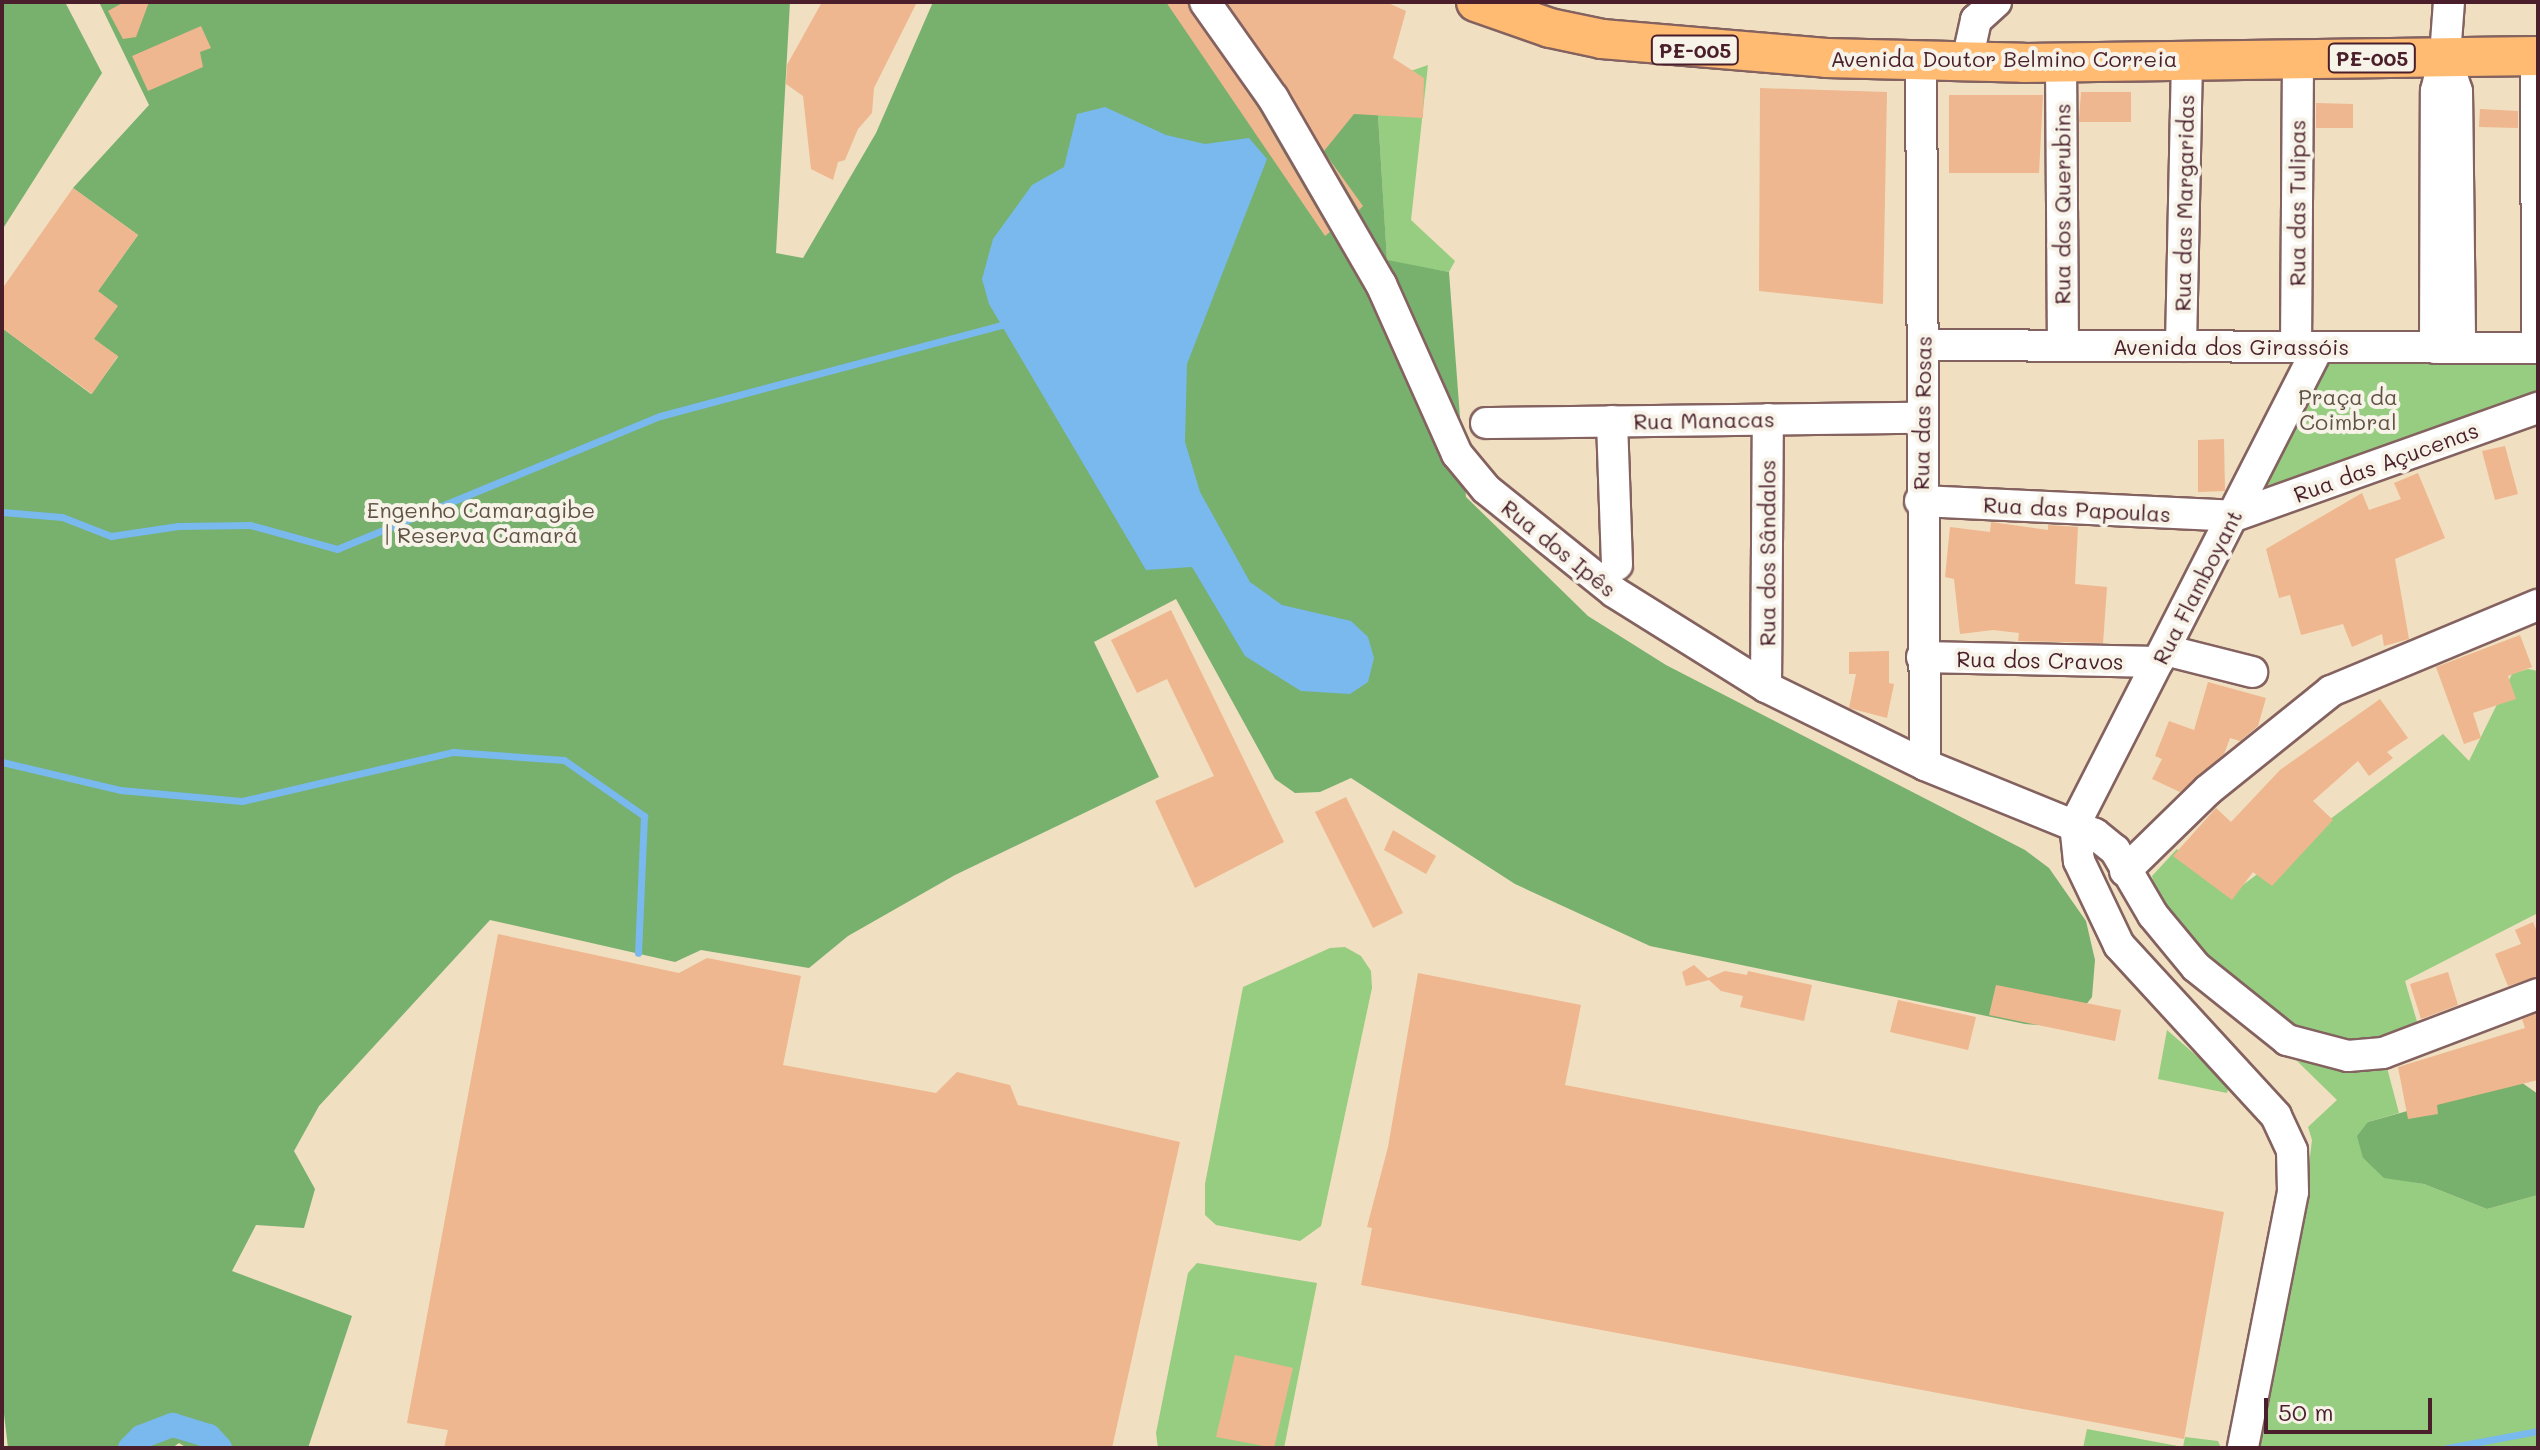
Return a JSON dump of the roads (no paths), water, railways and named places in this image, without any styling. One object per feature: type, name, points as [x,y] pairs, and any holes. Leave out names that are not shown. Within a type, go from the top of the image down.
[{"type":"main road","name":"Avenida Doutor Belmino Correia","points":[[1476,2],[1550,28],[1602,39],[1690,50],[1921,61],[2061,62],[2537,56]]},
{"type":"street","name":"Rua dos Ipês","points":[[1205,2],[1273,98],[1381,284],[1457,454],[1486,489],[1636,608],[1766,687],[1925,765],[2075,824],[2115,850],[2153,915],[2196,967],[2287,1040],[2318,1051],[2383,1053],[2538,994]]},
{"type":"street","points":[[1967,61],[1976,20],[1996,2]]},
{"type":"street","points":[[2447,348],[2457,91],[2445,56],[2449,2]]},
{"type":"street","points":[[2537,56],[2538,348]]},
{"type":"street","name":"Rua das Tulipas","points":[[2298,59],[2307,348]]},
{"type":"street","name":"Rua das Rosas","points":[[1921,61],[1925,345],[1920,501],[1925,765]]},
{"type":"street","name":"Rua das Margaridas","points":[[2181,346],[2187,61]]},
{"type":"street","name":"Rua dos Querubins","points":[[2061,62],[2063,346]]},
{"type":"street","name":"Avenida dos Girassóis","points":[[1925,345],[2538,348]]},
{"type":"street","name":"Rua Flamboyant","points":[[2075,824],[2234,516],[2307,348]]},
{"type":"street","name":"Rua das Açucenas","points":[[2234,516],[2538,408]]},
{"type":"street","name":"Rua Manacas","points":[[1486,423],[1922,418]]},
{"type":"street","name":"Rua dos Sândalos","points":[[1766,687],[1768,419]]},
{"type":"street","name":"Rua dos Ipês","points":[[1612,421],[1617,565]]},
{"type":"street","name":"Rua das Papoulas","points":[[1920,501],[2234,516]]},
{"type":"street","points":[[2125,871],[2208,790],[2331,691],[2538,605]]},
{"type":"street","name":"Rua dos Cravos","points":[[1922,657],[2161,656],[2252,672]]},
{"type":"street","points":[[2075,824],[2079,861],[2119,945],[2276,1116],[2292,1151],[2293,1192],[2243,1448]]},
{"type":"water","points":[[1105,107],[1166,135],[1205,144],[1249,138],[1267,159],[1187,364],[1185,442],[1200,492],[1250,582],[1282,605],[1351,621],[1368,637],[1374,658],[1368,682],[1350,694],[1301,691],[1245,656],[1192,567],[1146,570],[989,304],[982,279],[993,239],[1032,185],[1064,167],[1077,114]]},
{"type":"waterway","points":[[2,512],[62,517],[111,536],[178,526],[250,525],[337,549],[660,416],[1002,325]]},
{"type":"waterway","points":[[2,762],[120,790],[242,801],[453,752],[564,760],[644,816],[638,953]]},
{"type":"waterway","points":[[130,1448],[141,1437],[173,1425],[209,1436],[220,1448]]},
{"type":"waterway","points":[[2447,1448],[2538,1431]]},
{"type":"park label","name":"Praça da Coimbral","points":[[2348,408]]},
{"type":"park label","name":"Engenho Camaragibe | Reserva Camará","points":[[481,522]]}]
